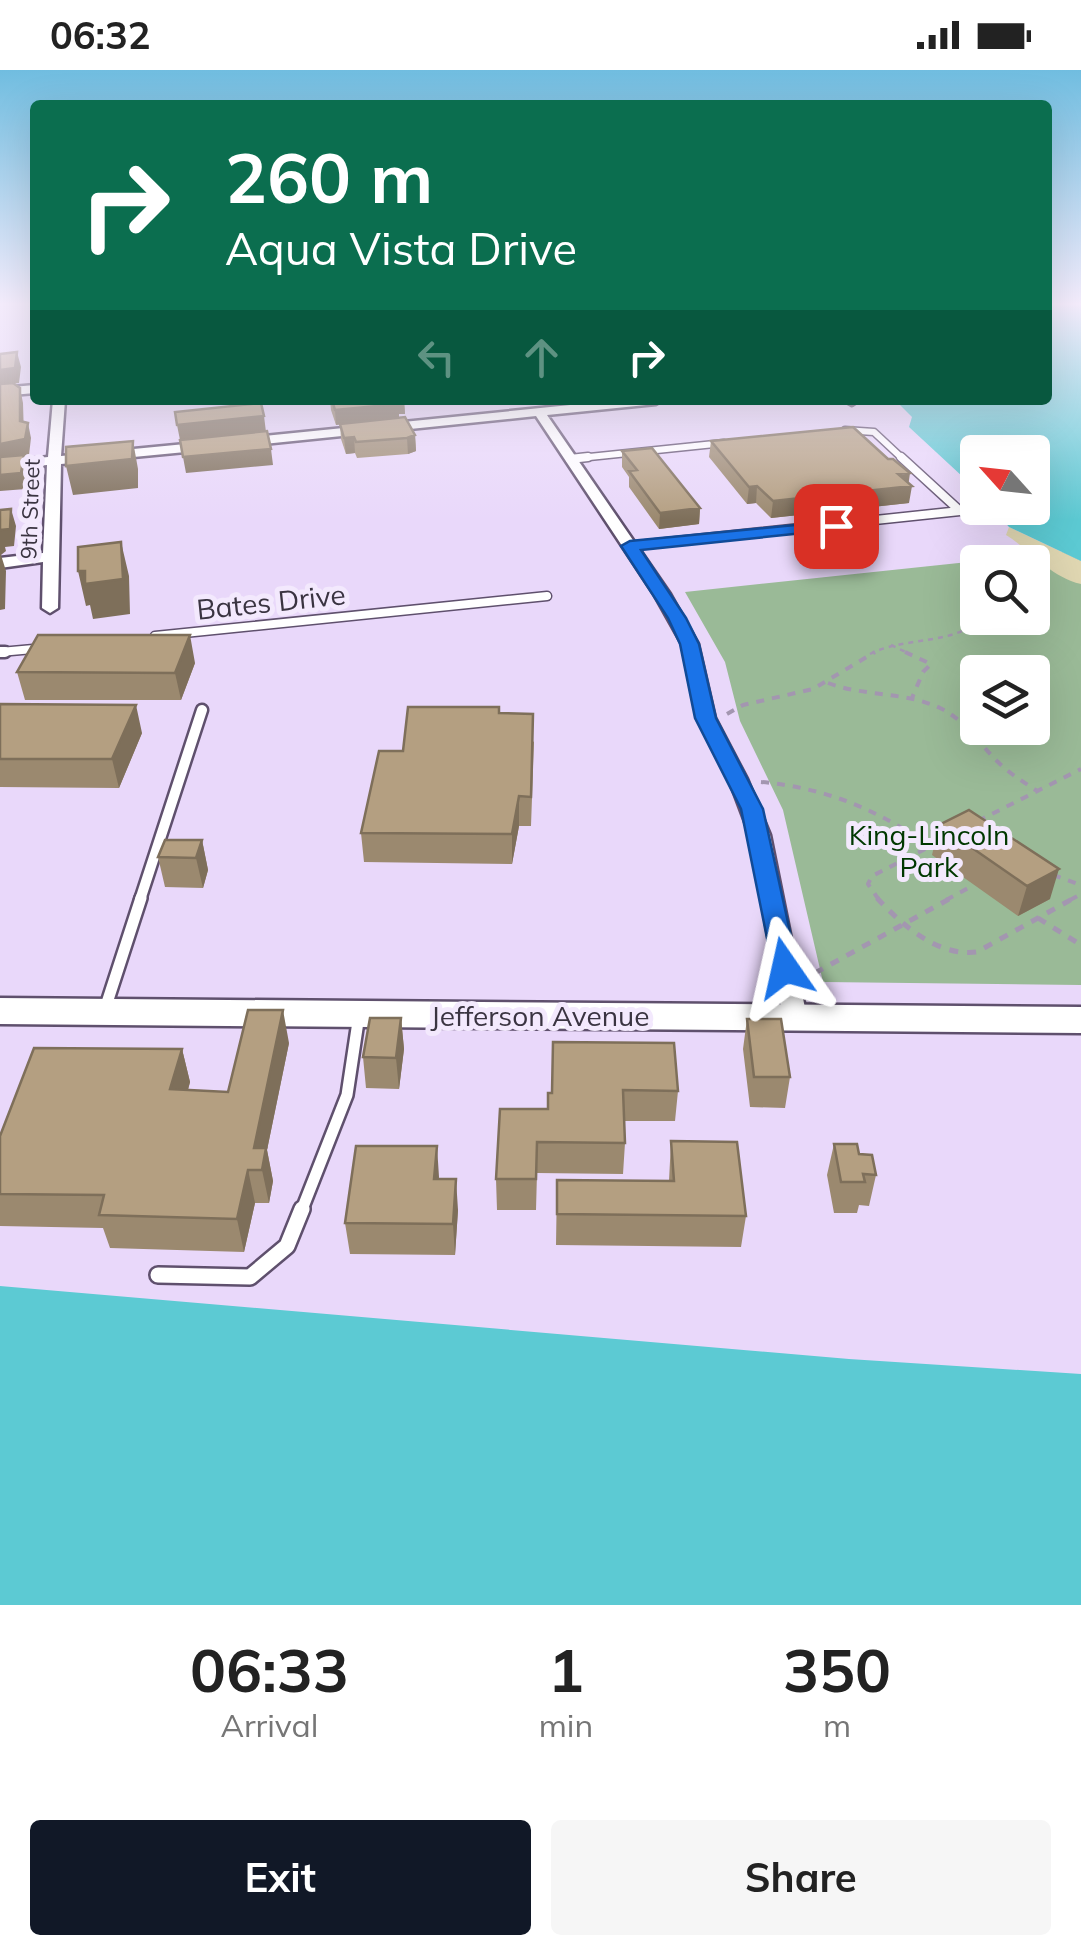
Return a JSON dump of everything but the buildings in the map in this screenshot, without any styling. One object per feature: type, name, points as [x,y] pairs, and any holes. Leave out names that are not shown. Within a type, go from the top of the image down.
[{"type":"street","points":[[0,392],[30,389]]},
{"type":"street","name":"9th Street","points":[[50,608],[58,405]]},
{"type":"street","points":[[0,466],[579,405]]},
{"type":"street","points":[[539,412],[677,618],[690,644],[706,718],[752,809],[795,1018]]},
{"type":"street","points":[[0,563],[51,557]]},
{"type":"street","name":"Jefferson Avenue","points":[[0,1011],[1081,1020]]},
{"type":"lane","points":[[630,546],[960,512],[874,432],[838,431]]},
{"type":"lane","points":[[570,459],[729,442]]},
{"type":"lane","name":"Bates Drive","points":[[137,638],[547,596]]},
{"type":"lane","points":[[0,652],[58,646]]},
{"type":"lane","points":[[104,1012],[202,710]]},
{"type":"lane","points":[[158,1275],[250,1278],[287,1246],[347,1095],[359,1014]]},
{"type":"path","points":[[726,726],[724,716],[731,709],[783,699],[828,683],[891,645],[960,632]]},
{"type":"path","points":[[891,645],[931,664],[923,672],[912,698]]},
{"type":"path","points":[[828,683],[844,689],[912,698],[954,717],[1000,764],[1038,791]]},
{"type":"path","points":[[982,829],[969,826],[1081,769]]},
{"type":"path","points":[[760,782],[808,787],[856,801],[881,811],[930,846]]},
{"type":"path","points":[[985,818],[991,828]]},
{"type":"path","points":[[943,839],[872,876],[868,884],[874,898],[940,948],[964,954],[977,952],[1081,894]]},
{"type":"path","points":[[1046,872],[1081,885]]},
{"type":"path","points":[[815,973],[972,886]]},
{"type":"path","points":[[1038,918],[1081,946]]},
{"type":"green space","name":"King-Lincoln Park","points":[[1062,552],[1081,561],[1081,985],[823,982],[783,810],[740,721],[725,662],[685,592],[960,563],[960,635],[1050,635],[1050,553]]},
{"type":"sand","points":[[1009,527],[1047,545],[1019,545],[1006,535]]},
{"type":"sand","points":[[1050,546],[1081,561],[1081,584],[1050,569]]},
{"type":"shaded area","points":[[1052,377],[1081,377],[1081,561],[1007,525],[1050,525],[1050,435],[960,435],[960,474],[909,427],[912,417],[900,405],[1052,405]]},
{"type":"shaded area","points":[[0,1286],[849,1359],[1081,1374],[1081,1605],[0,1605]]},
{"type":"route","points":[[785,968],[752,809],[713,739],[690,644],[630,546],[836,526]]}]
